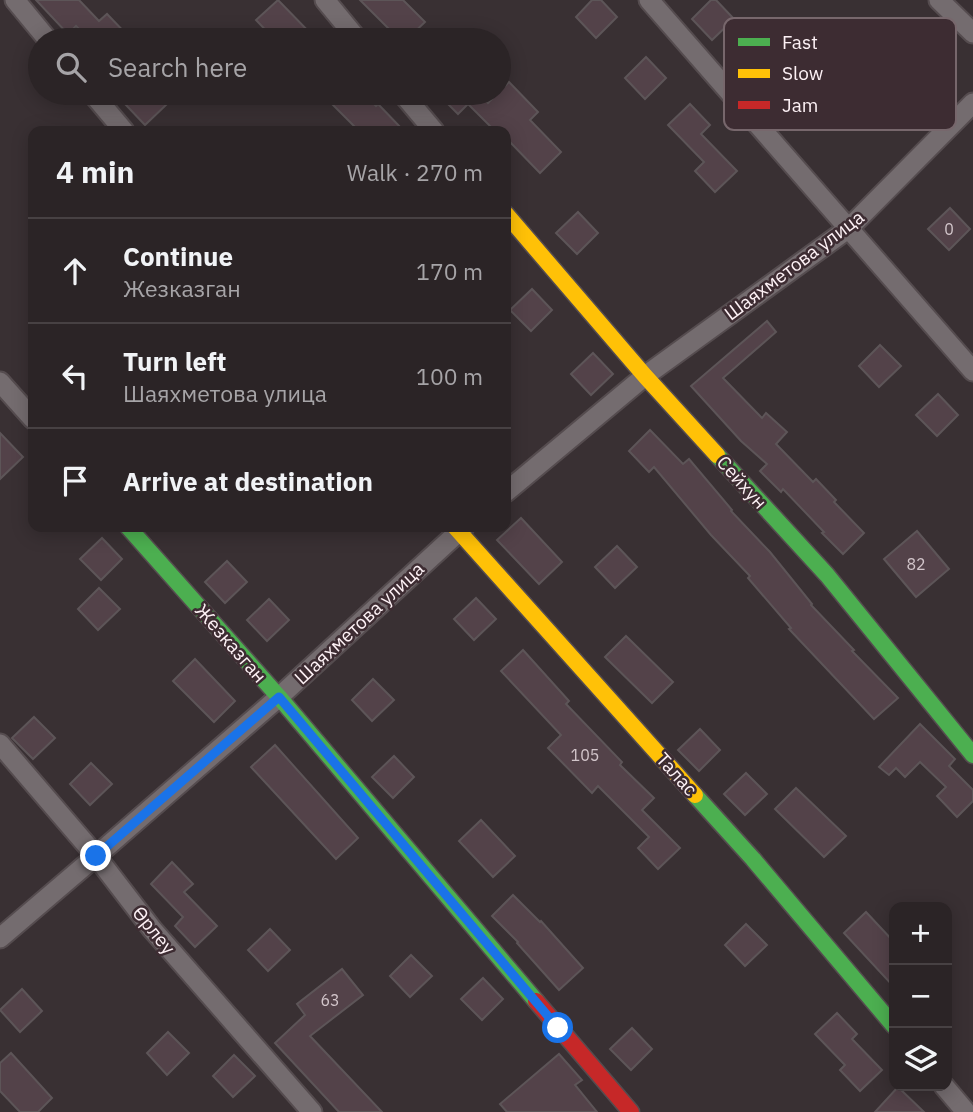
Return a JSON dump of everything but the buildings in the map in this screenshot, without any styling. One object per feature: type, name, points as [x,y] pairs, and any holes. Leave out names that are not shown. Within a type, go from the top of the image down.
[{"type":"street","points":[[15,0],[38,28]]},
{"type":"street","points":[[325,0],[348,28]]},
{"type":"street","points":[[649,0],[724,86]]},
{"type":"street","points":[[939,0],[973,33]]},
{"type":"street","name":"Шаяхметова улица","points":[[956,120],[973,103]]},
{"type":"street","points":[[102,105],[120,126]]},
{"type":"street","points":[[412,105],[430,126]]},
{"type":"street","points":[[763,130],[973,370]]},
{"type":"street","name":"Шаяхметова улица","points":[[511,488],[645,376],[849,228],[946,130]]},
{"type":"street","name":"Сейхун","points":[[511,220],[645,376],[827,575],[973,755]]},
{"type":"street","points":[[0,382],[28,413]]},
{"type":"street","name":"Жезказган","points":[[132,532],[279,697],[631,1112]]},
{"type":"street","name":"Шаяхметова улица","points":[[0,938],[279,697],[455,532]]},
{"type":"street","name":"Талас","points":[[463,532],[753,859],[889,1020]]},
{"type":"street","name":"Өрлеу","points":[[0,744],[96,856],[152,929],[312,1112]]},
{"type":"street","points":[[948,1091],[966,1112]]},
{"type":"traffic: fast","points":[[717,455],[827,575],[973,755]]},
{"type":"traffic: fast","points":[[132,532],[279,697],[536,1001]]},
{"type":"traffic: fast","points":[[695,795],[753,859],[889,1020]]},
{"type":"traffic: slow","points":[[511,220],[645,376],[717,455]]},
{"type":"traffic: slow","points":[[459,532],[695,795]]},
{"type":"traffic: jam","points":[[536,1001],[631,1112]]},
{"type":"route","points":[[96,856],[279,697],[558,1028]]}]
